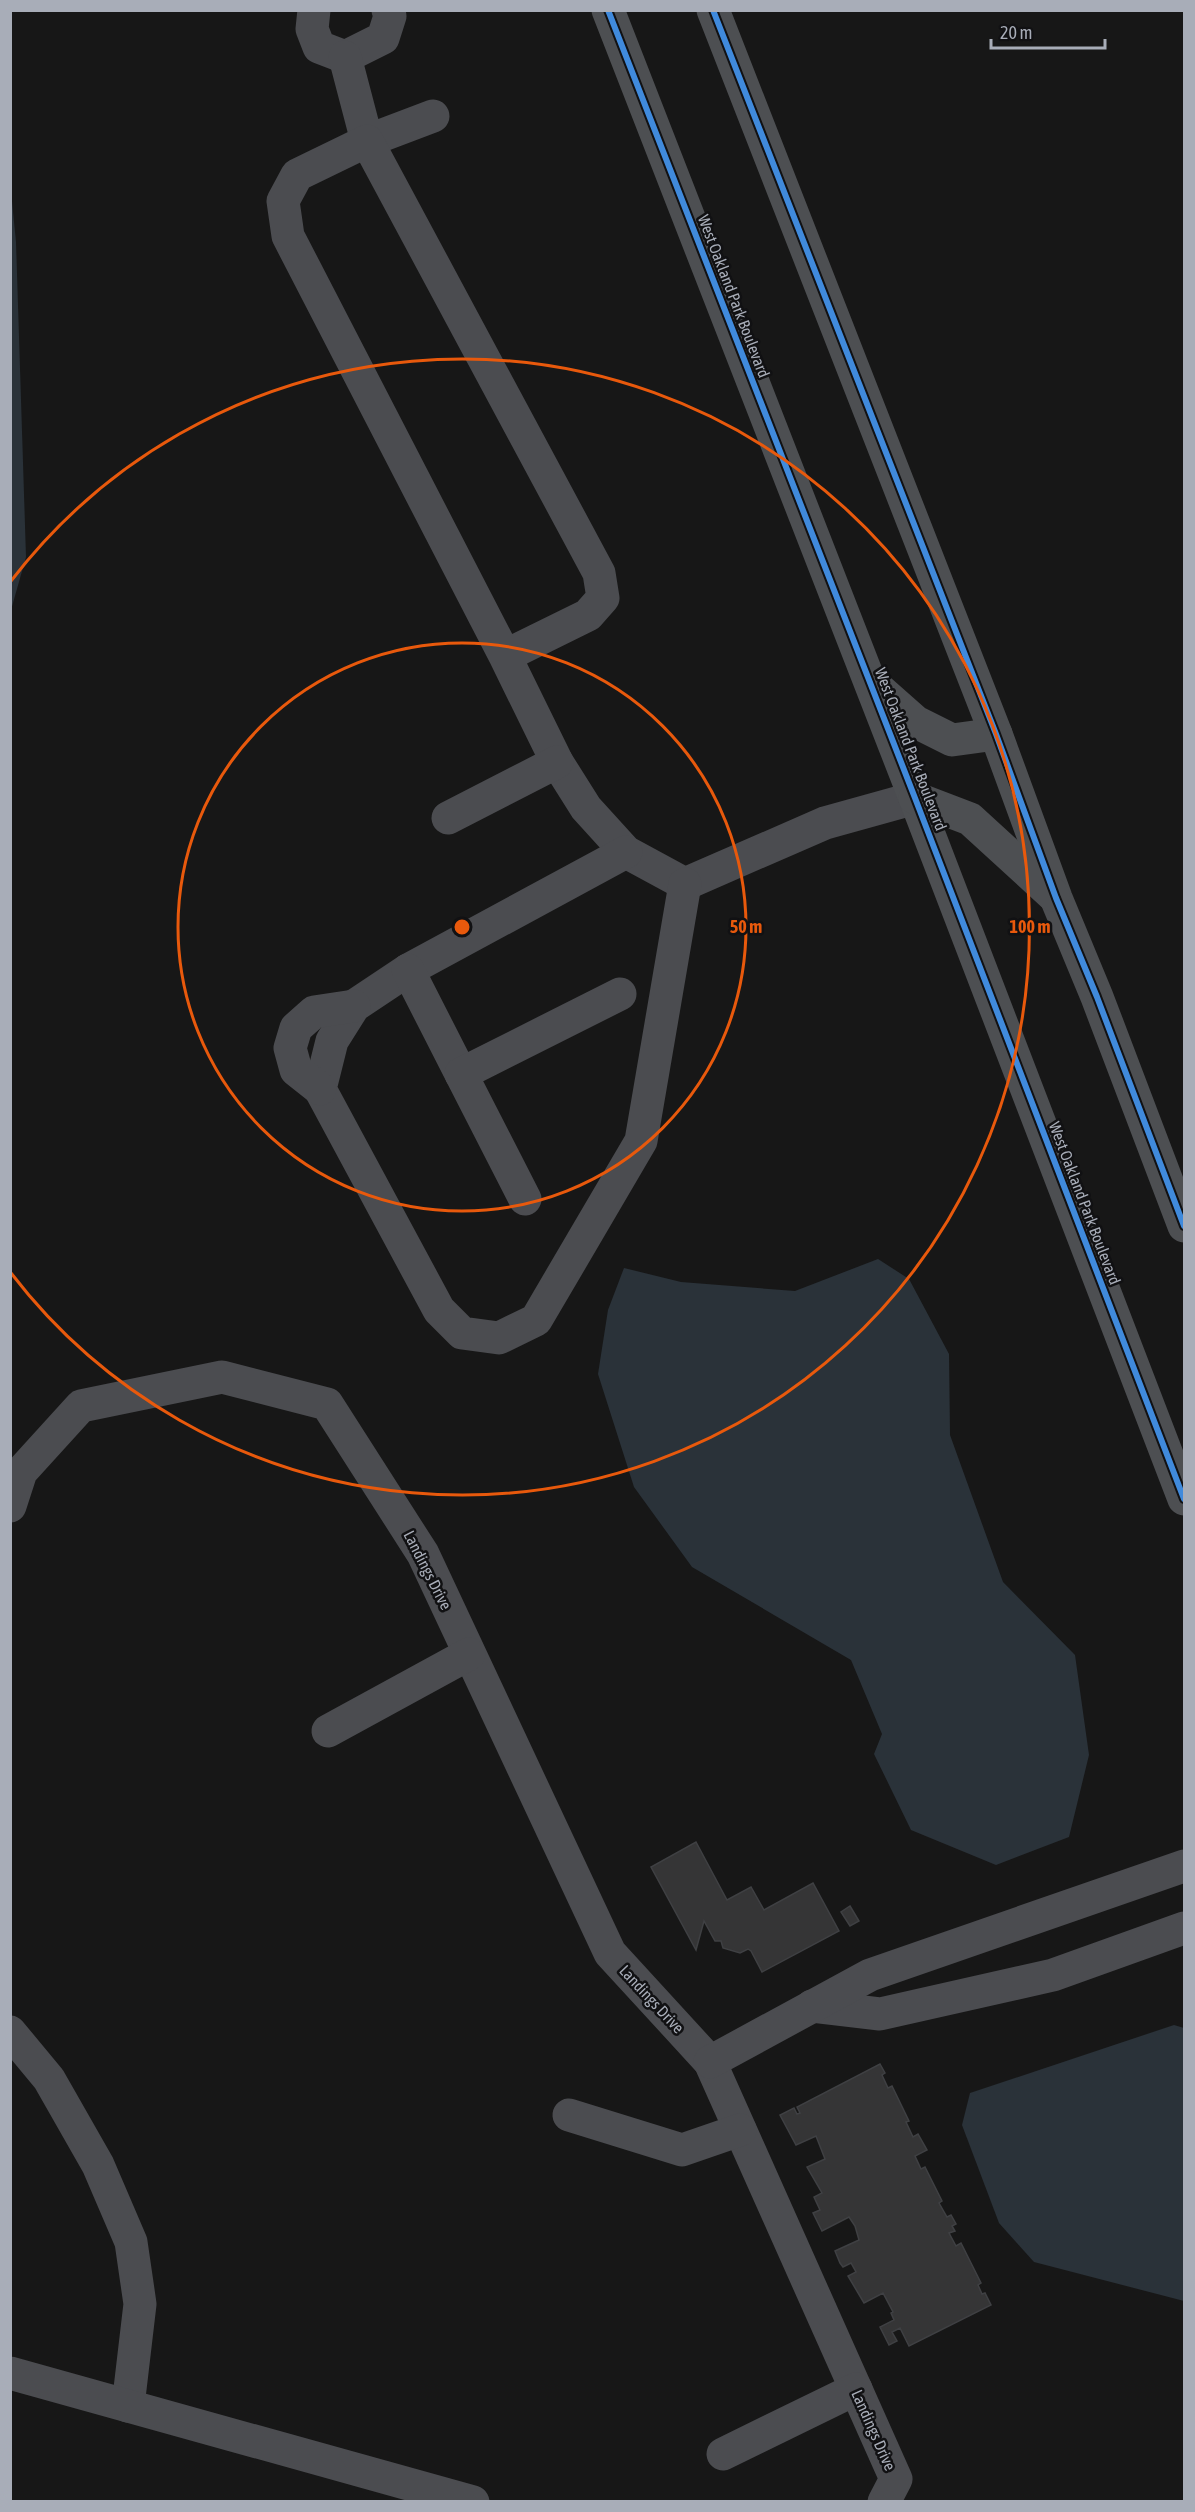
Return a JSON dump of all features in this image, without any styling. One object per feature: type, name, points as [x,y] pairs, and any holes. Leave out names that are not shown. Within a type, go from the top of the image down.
[{"type":"main road","name":"West Oakland Park Boulevard","points":[[608,10],[870,680],[1185,1499]]},
{"type":"main road","points":[[713,10],[996,734],[1056,898],[1097,997],[1185,1226]]},
{"type":"main road","points":[[870,680],[916,722],[951,740],[996,734]]},
{"type":"main road","points":[[915,798],[970,819],[1056,898]]},
{"type":"lane","points":[[314,10],[312,29],[319,47],[345,57],[383,38],[390,16],[388,10]]},
{"type":"lane","points":[[345,57],[367,141],[599,573],[603,598],[588,615],[505,656]]},
{"type":"lane","points":[[433,116],[367,141],[297,175],[283,201],[288,236],[505,656],[557,762],[586,808],[626,852],[685,884]]},
{"type":"lane","points":[[448,818],[557,762]]},
{"type":"lane","points":[[685,884],[825,823],[915,798]]},
{"type":"lane","points":[[626,852],[408,970],[354,1005],[332,1041],[321,1089],[439,1310],[462,1333],[499,1338],[536,1320],[641,1141],[685,884]]},
{"type":"lane","points":[[408,970],[525,1199]]},
{"type":"lane","points":[[461,1074],[620,994]]},
{"type":"lane","name":"Landings Drive","points":[[10,1506],[21,1472],[81,1406],[222,1377],[327,1404],[423,1554],[610,1953],[710,2062],[896,2479],[884,2502]]},
{"type":"lane","points":[[328,1731],[469,1654]]},
{"type":"lane","points":[[710,2062],[870,1975],[1185,1866]]},
{"type":"lane","points":[[812,2006],[880,2014],[1053,1975],[1185,1928]]},
{"type":"lane","points":[[10,2032],[49,2079],[98,2164],[131,2242],[140,2304],[129,2406]]},
{"type":"lane","points":[[569,2115],[682,2150],[740,2130]]},
{"type":"lane","points":[[10,2373],[473,2502]]},
{"type":"lane","points":[[723,2454],[856,2389]]},
{"type":"shaded area","points":[[10,181],[16,242],[26,557],[11,610]]},
{"type":"shaded area","points":[[878,1259],[909,1279],[949,1354],[950,1435],[1003,1582],[1075,1655],[1089,1755],[1069,1837],[996,1865],[911,1830],[874,1754],[882,1734],[851,1660],[692,1567],[634,1487],[598,1374],[608,1310],[624,1268],[681,1282],[795,1291]]},
{"type":"shaded area","points":[[1174,2025],[1184,2028],[1184,2301],[1034,2262],[999,2223],[962,2125],[970,2093]]},
{"type":"building","points":[[696,1842],[727,1900],[751,1887],[764,1910],[813,1883],[839,1931],[762,1972],[751,1951],[748,1949],[740,1953],[723,1948],[721,1941],[715,1941],[704,1921],[696,1950],[651,1867]]},
{"type":"building","points":[[850,1906],[859,1921],[850,1926],[841,1912]]},
{"type":"building","points":[[880,2064],[885,2073],[882,2075],[888,2088],[892,2086],[909,2121],[906,2122],[913,2137],[918,2134],[927,2150],[915,2156],[921,2169],[925,2167],[942,2201],[939,2203],[947,2217],[951,2215],[956,2224],[952,2226],[955,2231],[949,2233],[956,2246],[961,2243],[981,2283],[978,2285],[982,2294],[985,2293],[991,2305],[909,2346],[900,2328],[892,2332],[897,2341],[889,2345],[880,2327],[894,2320],[891,2313],[893,2312],[883,2293],[864,2303],[848,2276],[856,2272],[851,2263],[843,2267],[840,2263],[835,2251],[859,2240],[855,2226],[849,2217],[822,2231],[813,2213],[820,2210],[814,2197],[822,2193],[807,2167],[825,2159],[816,2136],[796,2145],[780,2115],[794,2108],[797,2114],[800,2113],[797,2107]]},
{"type":"cycle path","points":[[608,10],[915,798],[1184,1499]]},
{"type":"cycle path","points":[[713,10],[996,734],[1056,898],[1097,997],[1184,1226]]}]
